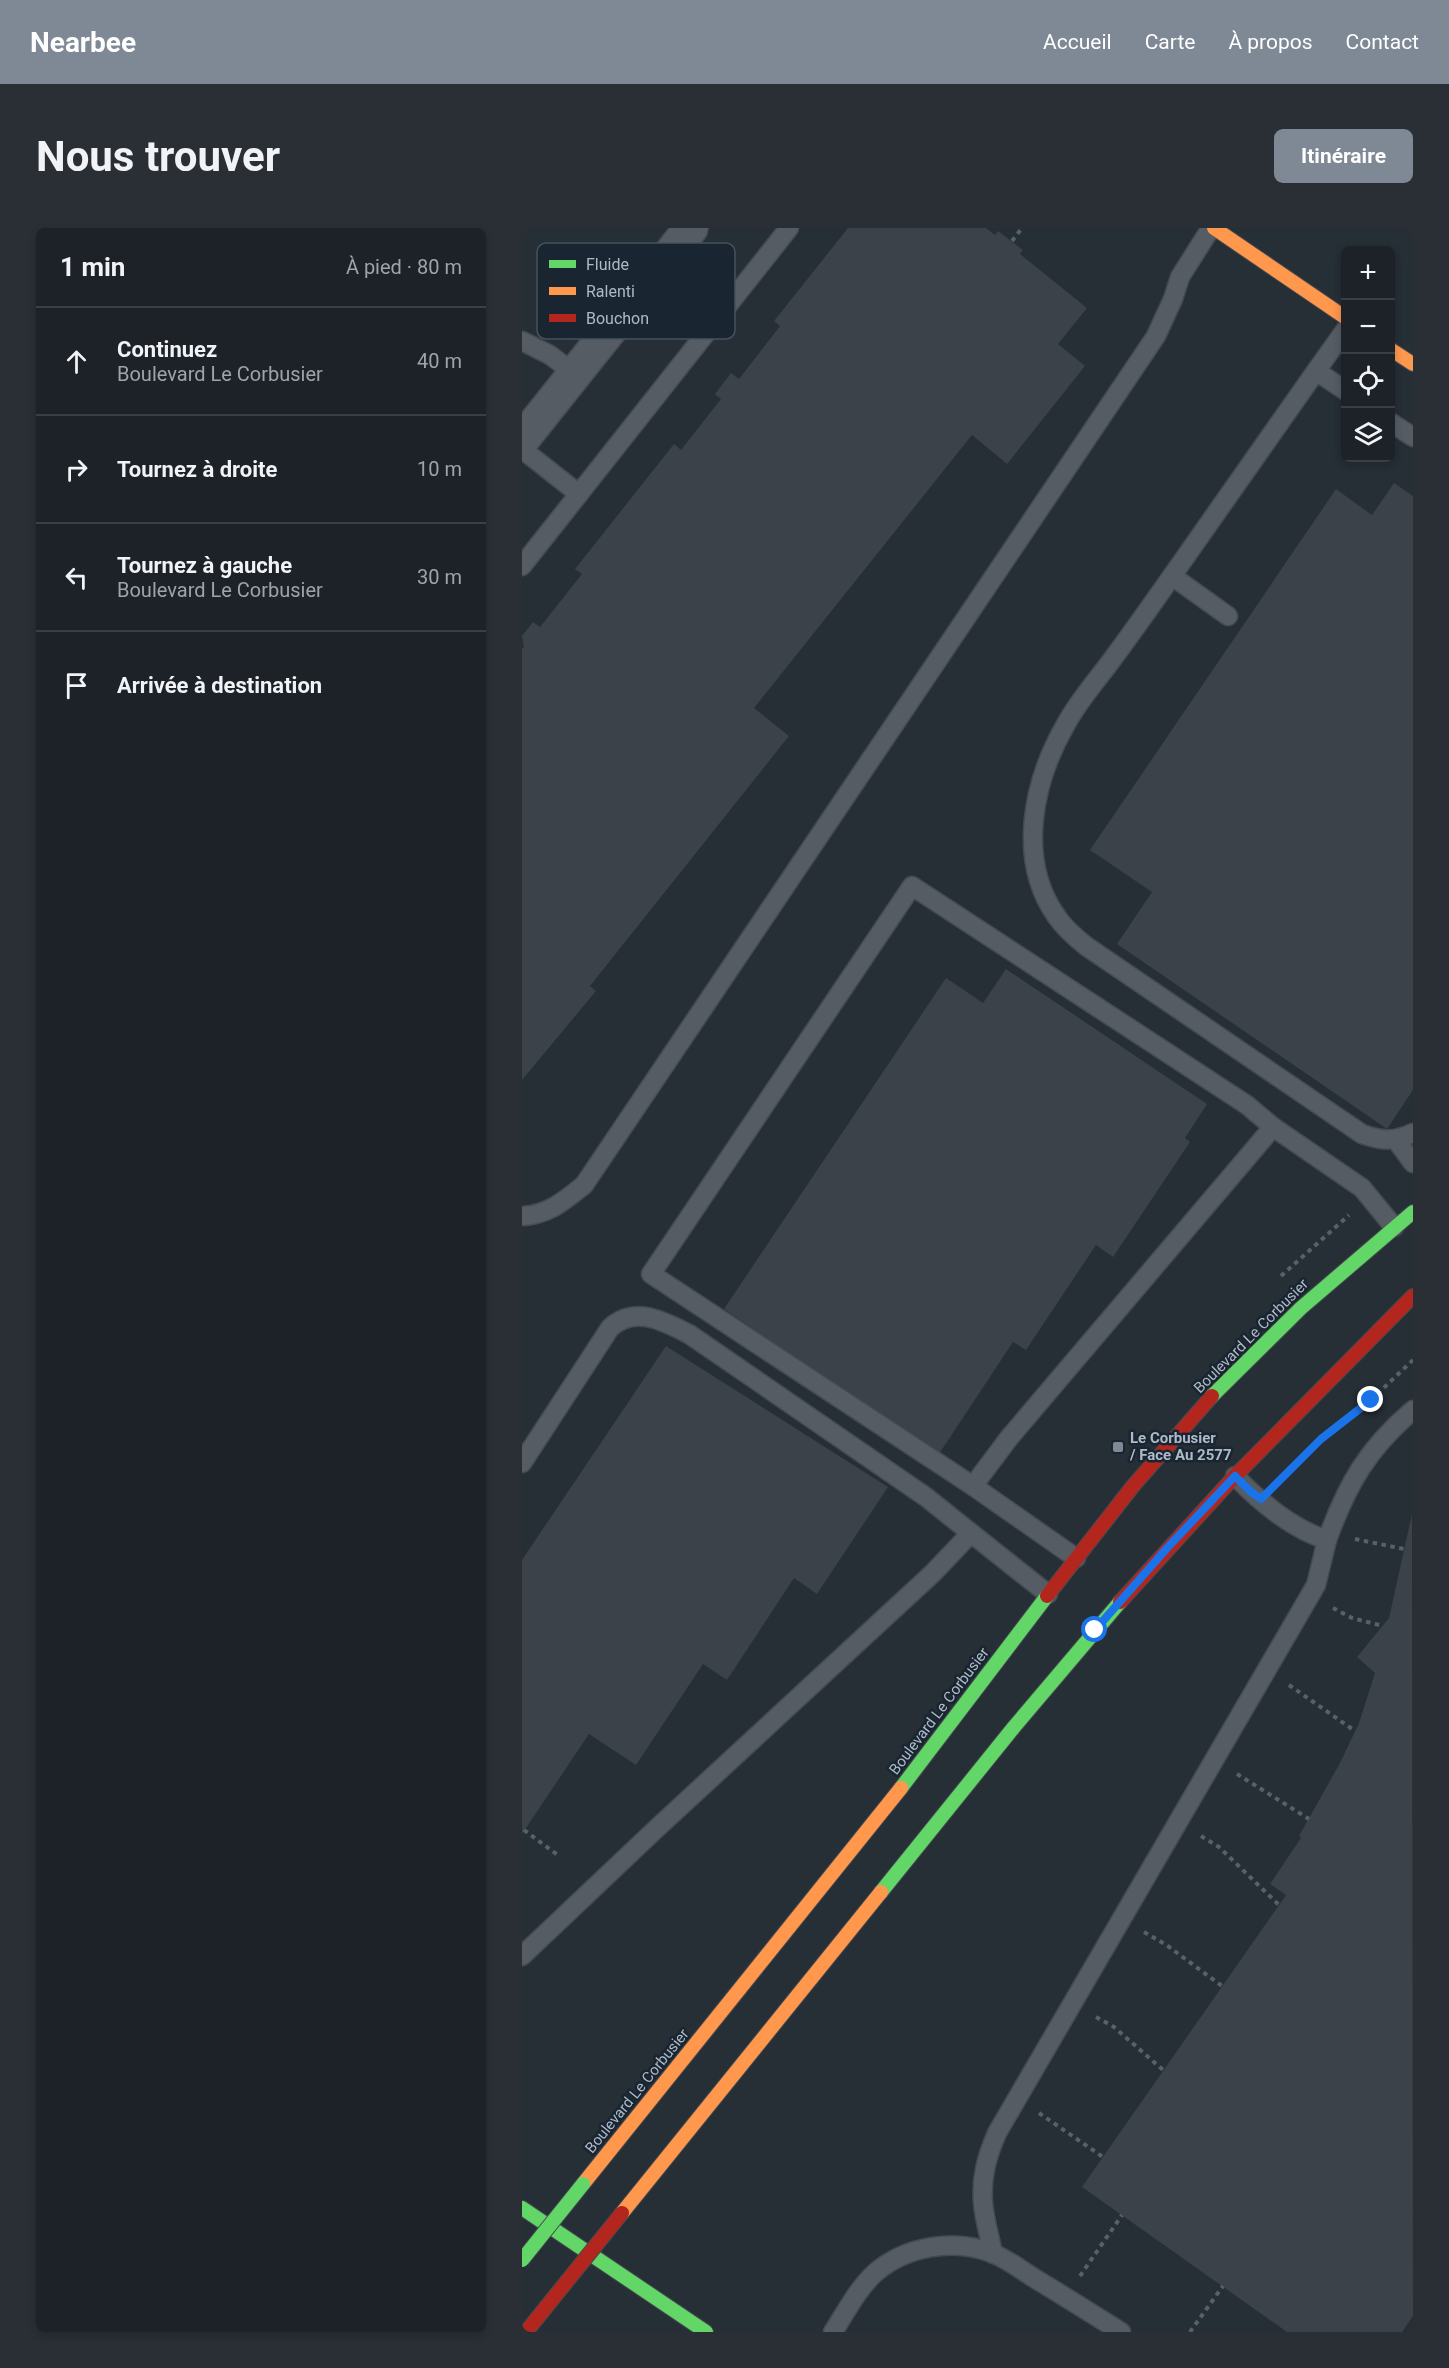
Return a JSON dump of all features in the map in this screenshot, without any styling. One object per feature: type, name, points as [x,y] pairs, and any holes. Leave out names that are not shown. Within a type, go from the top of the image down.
[{"type":"street","points":[[679,243],[691,228]]},
{"type":"street","points":[[1212,228],[1341,315]]},
{"type":"street","points":[[522,440],[603,339]]},
{"type":"street","points":[[1395,352],[1413,364]]},
{"type":"street","name":"Boulevard Le Corbusier","points":[[522,2260],[838,1869],[1134,1484],[1220,1389],[1307,1302],[1413,1212]]},
{"type":"street","points":[[526,2332],[1036,1700],[1168,1547],[1413,1296]]},
{"type":"street","points":[[522,2208],[706,2332]]},
{"type":"lane","points":[[735,296],[789,228]]},
{"type":"lane","points":[[522,1216],[542,1213],[561,1205],[584,1185],[1156,336],[1173,299],[1180,277],[1212,228]]},
{"type":"lane","points":[[1341,336],[1068,720],[1044,771],[1035,806],[1033,846],[1035,869],[1044,896],[1057,918],[1086,946],[1362,1134],[1381,1140],[1405,1137],[1413,1163]]},
{"type":"lane","points":[[522,566],[701,339]]},
{"type":"lane","points":[[522,341],[550,355],[575,374]]},
{"type":"lane","points":[[1316,371],[1341,388]]},
{"type":"lane","points":[[522,449],[579,494]]},
{"type":"lane","points":[[1172,576],[1228,616]]},
{"type":"lane","points":[[1076,1557],[973,1486],[651,1274],[912,886],[1247,1105],[1273,1127],[1362,1188],[1394,1227]]},
{"type":"lane","points":[[973,1486],[1009,1438],[1273,1127]]},
{"type":"lane","points":[[522,1463],[610,1328],[618,1321],[632,1316],[648,1316],[689,1334],[926,1497],[1048,1594]]},
{"type":"lane","points":[[993,2254],[982,2204],[987,2157],[997,2133],[1316,1585],[1327,1540],[1348,1487],[1366,1459],[1397,1423],[1413,1410]]},
{"type":"lane","points":[[1235,1476],[1251,1492],[1290,1522],[1308,1534],[1327,1540]]},
{"type":"lane","points":[[522,1956],[933,1574],[971,1533]]},
{"type":"lane","points":[[833,2332],[854,2298],[875,2273],[912,2251],[934,2246],[955,2246],[993,2254],[1121,2332]]},
{"type":"path","points":[[1012,241],[1022,228]]},
{"type":"path","points":[[1321,1439],[1371,1400],[1413,1360]]},
{"type":"path","points":[[1347,1537],[1404,1549]]},
{"type":"path","points":[[1352,1618],[1383,1626]]},
{"type":"path","points":[[1307,1695],[1355,1731]]},
{"type":"path","points":[[1255,1784],[1309,1819]]},
{"type":"path","points":[[525,1830],[559,1856]]},
{"type":"path","points":[[1219,1846],[1279,1905]]},
{"type":"path","points":[[1166,1944],[1222,1986]]},
{"type":"path","points":[[1114,2027],[1163,2070]]},
{"type":"path","points":[[1058,2124],[1103,2157]]},
{"type":"path","points":[[1098,2248],[1122,2215]]},
{"type":"path","points":[[1190,2332],[1223,2286]]},
{"type":"building","points":[[848,228],[986,228],[995,235],[998,231],[1023,250],[1020,254],[1087,308],[1058,344],[1085,366],[1007,464],[972,435],[754,708],[789,736],[590,986],[596,991],[522,1080],[522,649],[524,647],[522,636],[533,622],[540,627],[582,574],[575,569],[674,444],[681,450],[721,399],[715,394],[731,373],[739,379],[780,326],[774,321]]},
{"type":"building","points":[[1394,483],[1413,496],[1413,1090],[1387,1129],[1117,944],[1152,892],[1090,850],[1336,489],[1372,515]]},
{"type":"building","points":[[1006,969],[1207,1104],[1185,1138],[1190,1142],[1113,1257],[1096,1245],[1026,1350],[1013,1342],[939,1454],[724,1309],[946,978],[983,1003]]},
{"type":"building","points":[[666,1346],[888,1487],[817,1594],[794,1578],[727,1680],[703,1664],[636,1765],[589,1734],[522,1834],[522,1560]]},
{"type":"building","points":[[1412,1514],[1413,2316],[1402,2332],[1287,2332],[1082,2187],[1286,1895],[1270,1884],[1301,1838],[1299,1836],[1340,1763],[1359,1723],[1375,1673],[1357,1657],[1389,1618]]},
{"type":"traffic: fast","points":[[1212,1396],[1301,1308],[1413,1212]]},
{"type":"traffic: fast","points":[[901,1788],[1047,1596]]},
{"type":"traffic: fast","points":[[881,1892],[1014,1727],[1120,1602]]},
{"type":"traffic: fast","points":[[522,2260],[583,2184]]},
{"type":"traffic: fast","points":[[522,2208],[706,2332]]},
{"type":"traffic: slow","points":[[1214,228],[1341,315]]},
{"type":"traffic: slow","points":[[1395,352],[1413,364]]},
{"type":"traffic: slow","points":[[583,2184],[901,1788]]},
{"type":"traffic: slow","points":[[622,2213],[881,1892]]},
{"type":"traffic: jam","points":[[1120,1602],[1235,1476],[1413,1296]]},
{"type":"traffic: jam","points":[[1047,1596],[1133,1486],[1212,1396]]},
{"type":"traffic: jam","points":[[526,2332],[622,2213]]},
{"type":"place","name":"Le Corbusier / Face Au 2577","points":[[1118,1447]]},
{"type":"route","points":[[1095,1630],[1168,1547],[1235,1476],[1261,1499],[1321,1439],[1371,1400]]}]
